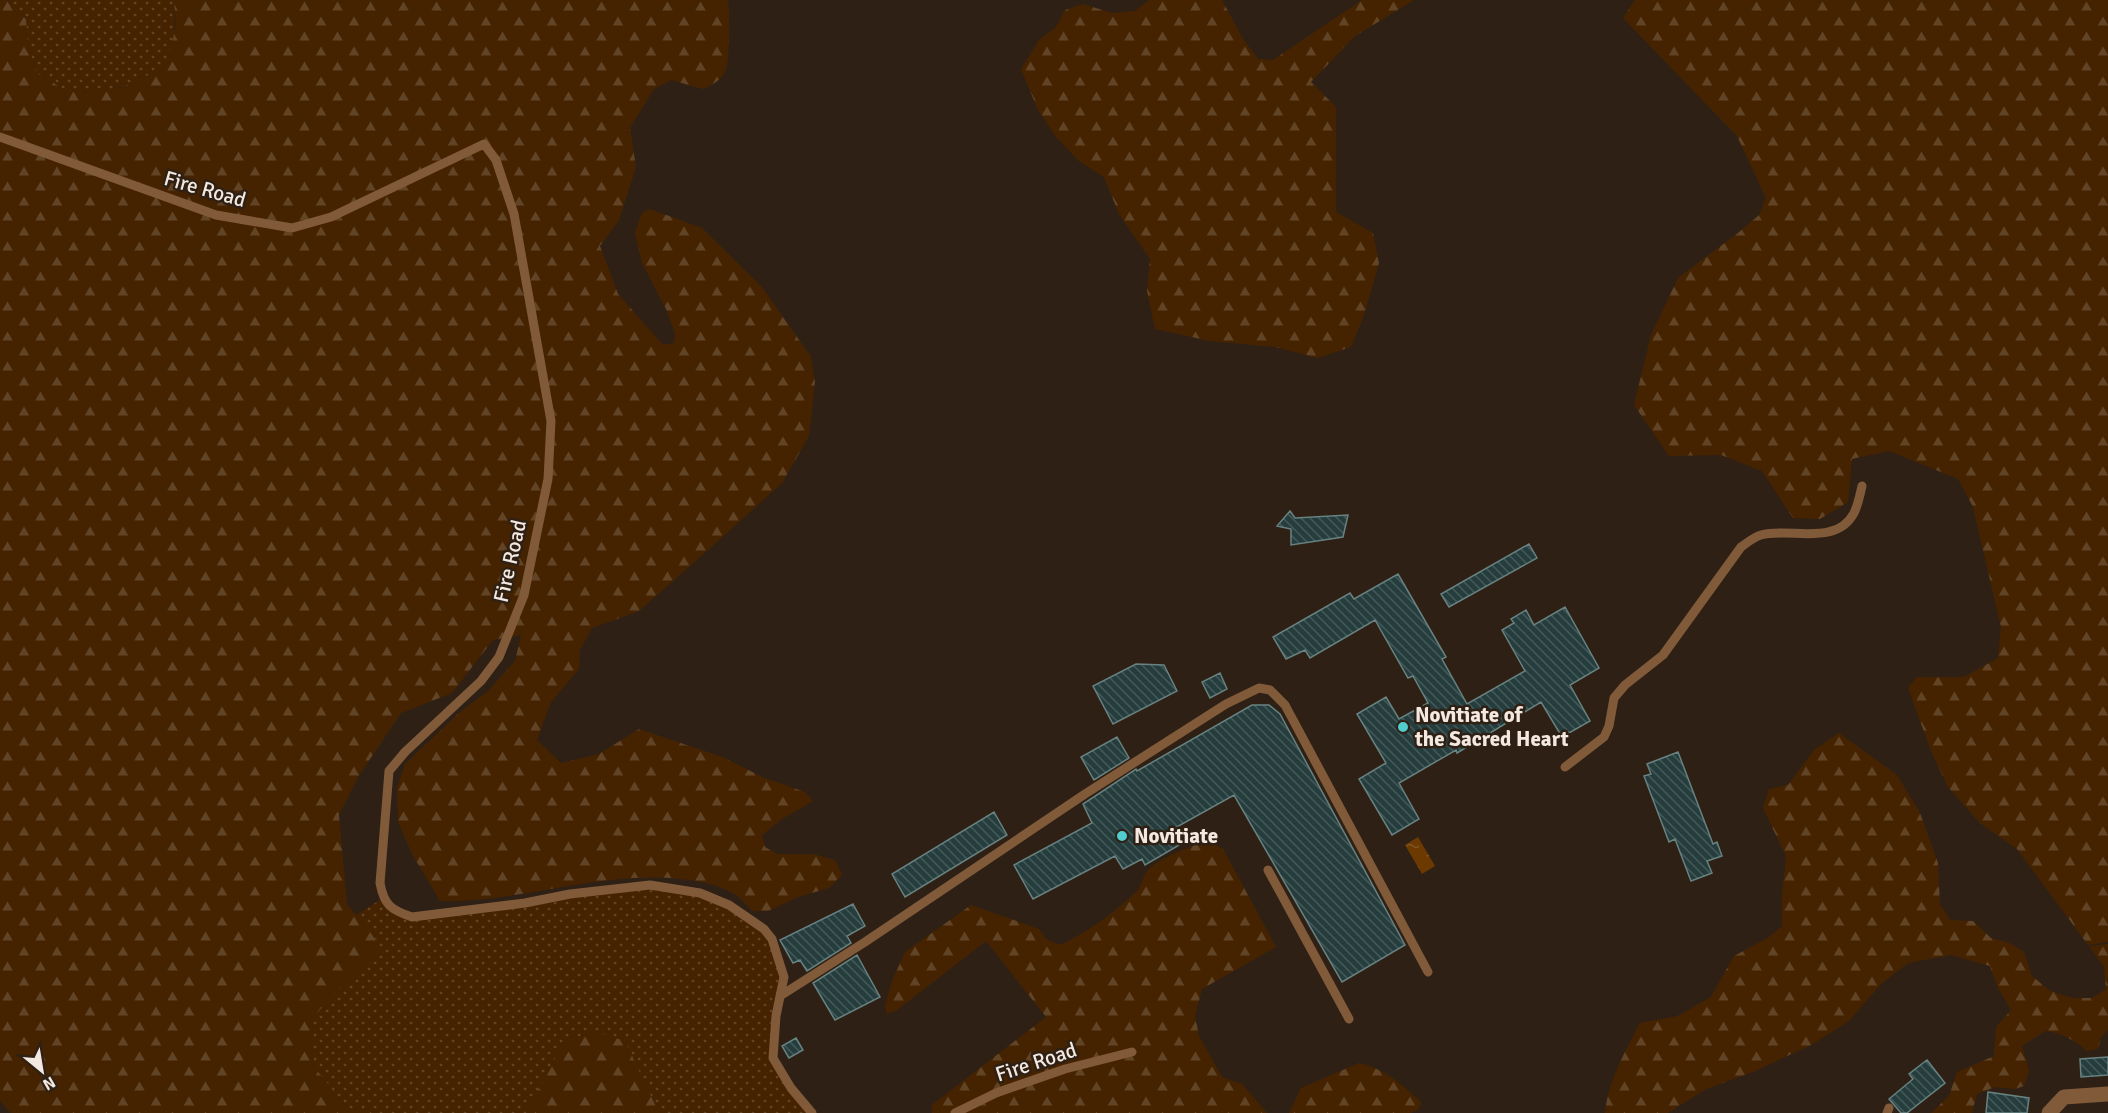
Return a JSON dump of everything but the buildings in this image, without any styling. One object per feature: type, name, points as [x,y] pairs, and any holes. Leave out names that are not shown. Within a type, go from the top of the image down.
[{"type":"street","points":[[2049,1113],[2064,1097],[2108,1094]]},
{"type":"lane","name":"Fire Road","points":[[0,137],[216,215],[292,228],[331,217],[484,144],[496,160],[514,214],[551,421],[548,479],[524,595],[499,657],[481,681],[405,752],[390,771],[380,883],[383,898],[394,911],[412,916],[650,885],[700,893],[729,905],[764,929],[772,939],[784,977],[776,1016],[773,1058],[791,1088],[812,1113]]},
{"type":"lane","points":[[1565,768],[1604,737],[1609,726],[1614,698],[1625,684],[1663,655],[1741,547],[1758,536],[1769,533],[1824,533],[1837,530],[1853,514],[1862,486]]},
{"type":"lane","points":[[780,996],[865,942],[1076,800],[1226,704],[1259,688],[1270,690],[1285,705],[1428,972]]},
{"type":"lane","points":[[1268,870],[1350,1019]]},
{"type":"lane","name":"Fire Road","points":[[955,1113],[996,1093],[1065,1069],[1132,1053]]},
{"type":"green space","points":[[0,0],[6,0],[26,19],[28,47],[38,74],[62,88],[83,92],[120,88],[146,77],[169,56],[176,25],[174,1],[176,0],[728,0],[729,48],[725,72],[713,84],[703,89],[671,80],[654,89],[630,128],[636,167],[619,220],[600,246],[618,294],[663,345],[674,343],[675,333],[666,309],[642,263],[635,233],[642,213],[650,209],[702,228],[762,287],[811,357],[815,382],[809,436],[782,483],[708,550],[639,611],[592,628],[580,650],[579,669],[551,702],[537,740],[561,763],[599,754],[639,729],[725,758],[762,777],[805,792],[813,801],[782,819],[762,835],[765,847],[777,854],[813,854],[835,860],[842,875],[829,888],[798,897],[768,911],[752,911],[736,895],[709,884],[650,877],[590,883],[500,897],[440,901],[412,854],[398,822],[397,788],[405,764],[459,713],[488,691],[515,661],[521,635],[493,640],[452,693],[401,713],[358,777],[339,815],[347,904],[377,941],[377,957],[337,990],[312,1019],[314,1067],[348,1108],[379,1113],[11,1113],[0,1101]]},
{"type":"green space","points":[[6,0],[176,0],[171,51],[160,67],[135,82],[89,92],[62,88],[38,74],[28,47],[26,19]]},
{"type":"green space","points":[[1149,0],[1222,0],[1243,39],[1258,59],[1273,60],[1362,0],[1414,0],[1355,36],[1311,82],[1336,107],[1336,212],[1373,233],[1379,263],[1364,315],[1351,347],[1318,358],[1275,347],[1210,341],[1155,329],[1147,291],[1150,259],[1119,214],[1104,177],[1079,161],[1056,137],[1038,110],[1021,69],[1039,40],[1056,27],[1065,10],[1083,4],[1112,13],[1135,11]]},
{"type":"green space","points":[[1635,0],[2108,0],[2108,942],[2088,945],[2017,849],[1980,823],[1948,787],[1931,751],[1908,688],[1917,677],[1964,677],[1998,658],[2001,627],[1973,507],[1958,479],[1889,451],[1852,459],[1848,502],[1820,519],[1793,518],[1762,471],[1721,455],[1669,456],[1634,405],[1651,335],[1678,278],[1759,215],[1766,198],[1737,136],[1623,18]]},
{"type":"green space","points":[[1839,733],[1897,775],[1920,813],[1938,863],[1940,904],[1950,920],[1973,921],[1991,938],[2010,943],[2024,952],[2032,976],[2050,991],[2073,998],[2092,998],[2106,989],[2104,967],[2089,946],[2108,944],[2108,1030],[2101,1037],[2098,1049],[2087,1051],[2068,1038],[2045,1031],[2022,1046],[2029,1071],[2024,1086],[2015,1089],[1995,1087],[1977,1094],[1972,1113],[1931,1113],[1949,1096],[1957,1072],[1994,1056],[1996,1027],[2011,1010],[1998,988],[1990,966],[1951,955],[1908,963],[1881,984],[1849,1021],[1811,1045],[1753,1072],[1706,1089],[1668,1113],[1605,1113],[1613,1078],[1640,1023],[1678,1016],[1711,997],[1734,956],[1769,937],[1782,926],[1786,856],[1763,808],[1769,789],[1788,785],[1814,750]]},
{"type":"green space","points":[[1209,841],[1223,849],[1276,947],[1202,989],[1195,1016],[1199,1036],[1222,1077],[1242,1084],[1267,1113],[932,1113],[932,1105],[1046,1017],[986,941],[897,1010],[887,1014],[885,1006],[892,981],[905,952],[971,905],[1039,929],[1046,939],[1060,945],[1100,922],[1118,908],[1136,892],[1148,871],[1156,864],[1194,845]]},
{"type":"green space","points":[[650,885],[700,893],[764,929],[784,977],[773,1058],[812,1113],[269,1113],[200,1014],[383,898],[412,917]]},
{"type":"green space","points":[[593,1031],[625,1041],[659,1113],[526,1113],[563,1043]]},
{"type":"green space","points":[[1359,1063],[1384,1073],[1400,1084],[1421,1102],[1419,1109],[1411,1113],[1289,1113],[1301,1088]]},
{"type":"water","points":[[1418,837],[1435,866],[1422,874],[1405,845]]},
{"type":"place","name":"Novitiate of the Sacred Heart","points":[[1403,727]]},
{"type":"place","name":"Novitiate","points":[[1122,836]]}]
